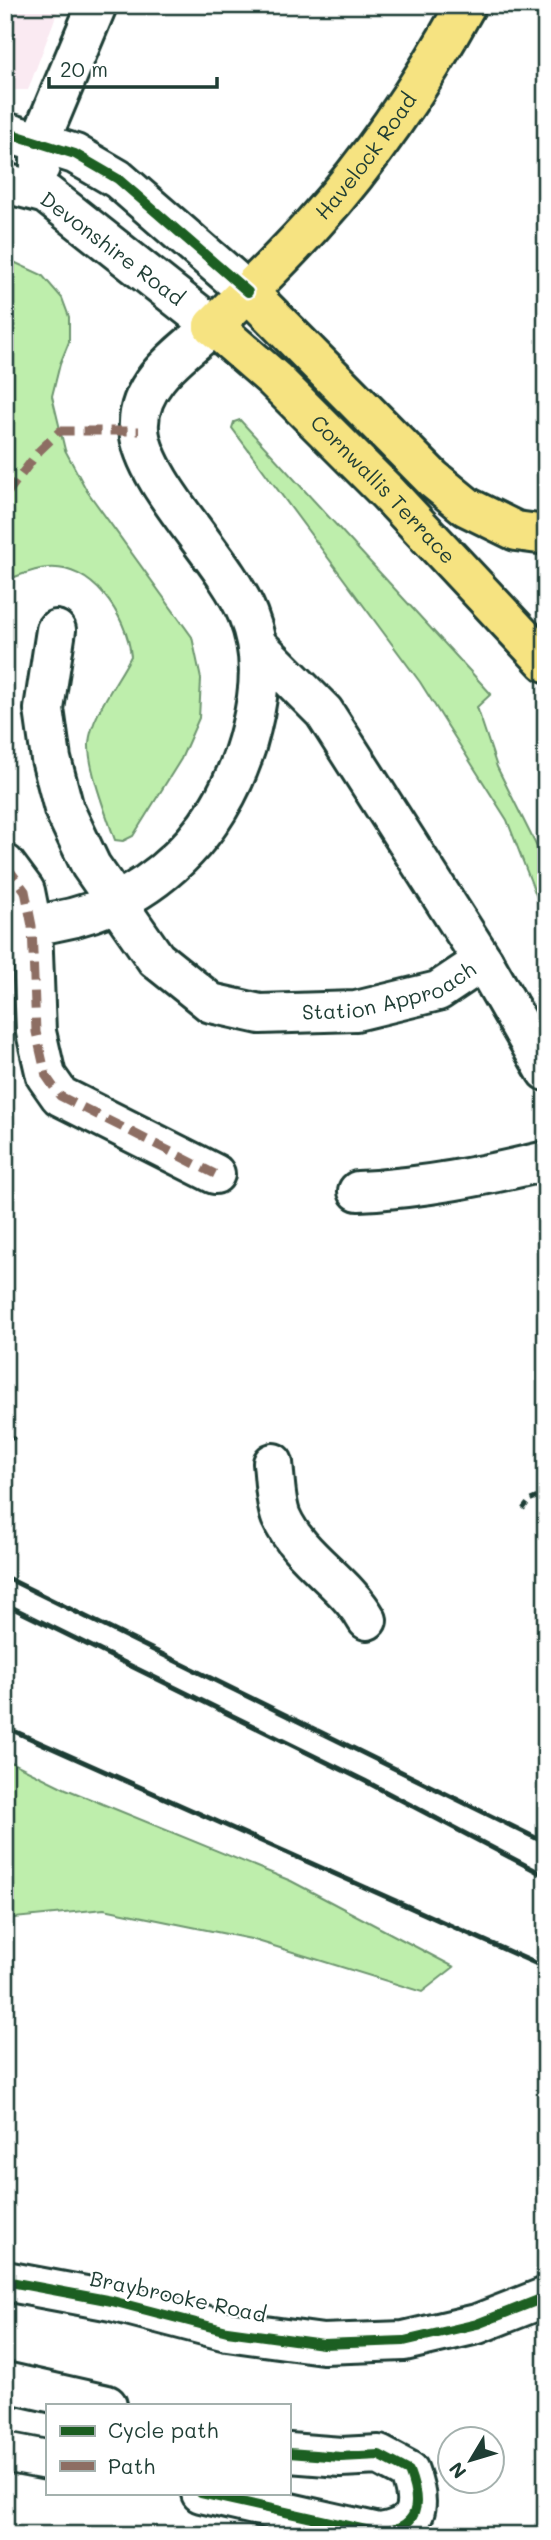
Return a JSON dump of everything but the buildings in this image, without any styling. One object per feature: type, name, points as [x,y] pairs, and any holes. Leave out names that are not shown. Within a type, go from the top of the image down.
[{"type":"main road","name":"Havelock Road","points":[[213,326],[315,222],[382,137],[443,47],[466,5]]},
{"type":"main road","name":"Cornwallis Terrace","points":[[247,292],[433,479],[467,507],[516,531],[546,535]]},
{"type":"main road","name":"Cornwallis Terrace","points":[[213,326],[274,379],[388,493],[541,657]]},
{"type":"main road","points":[[541,657],[546,616]]},
{"type":"street","points":[[23,137],[97,5]]},
{"type":"street","points":[[23,137],[39,162],[46,194]]},
{"type":"street","points":[[23,137],[75,154],[118,179],[247,292]]},
{"type":"street","name":"Devonshire Road","points":[[5,183],[46,194],[213,326]]},
{"type":"street","name":"Station Approach","points":[[19,925],[92,914],[116,904],[169,869],[204,830],[233,787],[260,690],[258,646],[247,612],[227,576],[145,456],[139,431],[139,414],[147,393],[162,370],[213,326]]},
{"type":"street","points":[[56,630],[44,709],[51,759],[64,809],[91,866],[116,904]]},
{"type":"street","name":"Station Approach","points":[[116,904],[156,960],[211,1003],[260,1014],[356,1011],[438,991],[482,961],[324,712],[258,646]]},
{"type":"street","points":[[10,871],[25,891],[19,925],[46,1076],[60,1096],[215,1174]]},
{"type":"street","points":[[482,961],[546,1070]]},
{"type":"street","points":[[358,1191],[411,1188],[458,1181],[546,1161]]},
{"type":"street","points":[[273,1463],[281,1515],[286,1524],[297,1542],[358,1604],[367,1620]]},
{"type":"street","name":"Braybrooke Road","points":[[5,2281],[112,2301],[227,2331],[323,2344],[404,2341],[477,2323],[546,2297]]},
{"type":"street","points":[[5,2382],[103,2404]]},
{"type":"street","points":[[5,2452],[46,2460]]},
{"type":"street","points":[[205,2494],[379,2533],[396,2530],[413,2515],[418,2497],[409,2471],[379,2455],[341,2457],[290,2453]]},
{"type":"path","points":[[523,1509],[530,1500],[546,1493]]},
{"type":"shaded area","points":[[5,5],[60,5],[28,90],[5,90]]},
{"type":"green space","points":[[5,258],[42,275],[62,298],[69,317],[69,342],[52,396],[65,450],[87,491],[192,637],[201,679],[199,718],[181,759],[133,836],[123,841],[115,840],[107,819],[95,779],[89,744],[94,722],[131,656],[122,624],[104,595],[78,574],[47,568],[9,579],[5,574]]},
{"type":"green space","points":[[240,420],[491,694],[477,707],[497,767],[546,865],[546,921],[507,820],[420,682],[232,428],[234,422]]},
{"type":"green space","points":[[5,1759],[66,1789],[291,1881],[454,1967],[422,1992],[251,1939],[104,1909],[5,1919]]},
{"type":"railway","points":[[5,1434],[13,1438]]},
{"type":"railway","points":[[5,1577],[546,1843]]},
{"type":"railway","points":[[5,1604],[365,1781],[546,1876]]},
{"type":"railway","points":[[5,1727],[546,1968]]},
{"type":"marked path","points":[[5,496],[39,451],[60,431],[139,431]]},
{"type":"marked path","points":[[5,864],[25,891],[32,926],[36,1032],[46,1076],[60,1096],[215,1174]]},
{"type":"cycle path","points":[[5,132],[75,154],[118,179],[248,292]]},
{"type":"cycle path","points":[[5,2281],[112,2301],[227,2331],[323,2344],[404,2341],[477,2324],[546,2297]]},
{"type":"cycle path","points":[[205,2494],[379,2533],[403,2526],[410,2520],[416,2504],[416,2494],[409,2471],[379,2455],[341,2457],[290,2453]]}]
